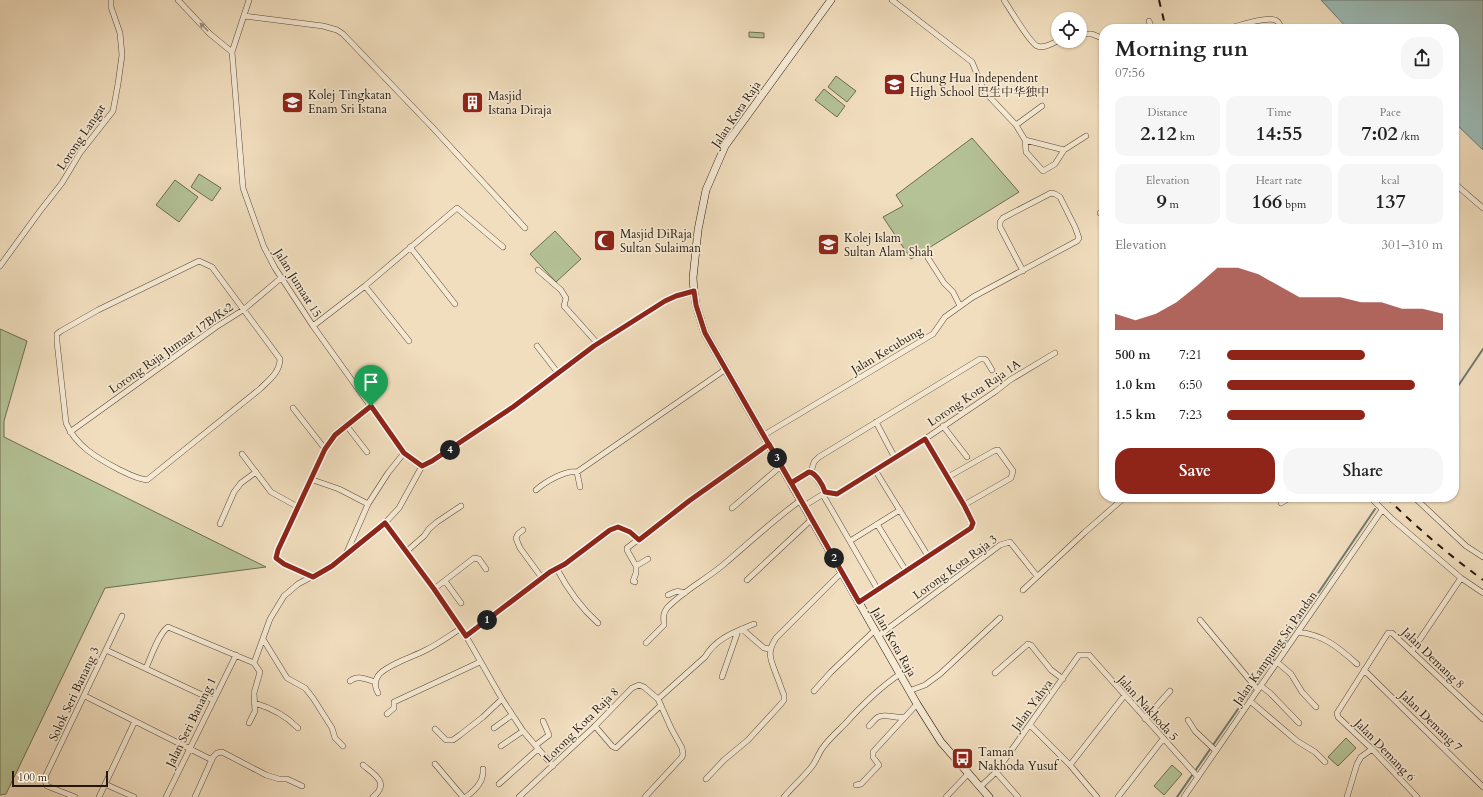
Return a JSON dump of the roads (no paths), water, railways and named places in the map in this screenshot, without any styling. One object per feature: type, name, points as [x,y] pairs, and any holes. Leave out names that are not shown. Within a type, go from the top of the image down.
[{"type":"main road","name":"Jalan Kota Raja","points":[[831,0],[725,146],[706,190],[698,230],[693,278],[696,305],[705,333],[909,691],[941,742],[989,797]]},
{"type":"street","name":"Lorong Langat","points":[[0,266],[40,211],[62,184],[80,153],[113,111],[122,55],[120,32],[111,7],[111,0]]},
{"type":"street","points":[[178,0],[205,29],[232,52]]},
{"type":"street","name":"Jalan Jumaat 15","points":[[249,0],[232,52],[243,188],[264,247],[281,278],[313,326],[404,453],[422,466]]},
{"type":"street","points":[[892,0],[972,62],[984,92],[1016,125],[1025,140],[1026,152],[1043,171],[1055,164],[1064,150],[1086,136]]},
{"type":"street","points":[[1004,0],[1034,43],[1038,46],[1045,46],[1051,44]]},
{"type":"street","points":[[244,16],[323,26],[337,30],[343,34],[434,128],[525,228]]},
{"type":"street","points":[[1246,24],[1268,18],[1277,20],[1280,24]]},
{"type":"street","points":[[1087,34],[1099,37]]},
{"type":"street","points":[[1016,125],[1042,106]]},
{"type":"street","points":[[1025,140],[1064,150]]},
{"type":"street","points":[[1459,187],[1483,208]]},
{"type":"street","name":"Jalan Kecubung","points":[[764,435],[933,334],[945,317],[973,297],[1077,241],[1079,238],[1075,227],[1060,197],[1055,194],[1051,193],[1003,218],[1000,222],[1000,227],[1023,270]]},
{"type":"street","points":[[313,326],[366,286],[457,208],[503,247]]},
{"type":"street","points":[[410,248],[455,304]]},
{"type":"street","points":[[928,258],[944,283],[953,292],[960,306]]},
{"type":"street","points":[[199,261],[212,267],[280,359],[280,366],[260,389],[147,480],[135,478],[102,461],[88,451],[70,432],[66,423],[57,334],[98,310],[199,261]]},
{"type":"street","points":[[538,270],[561,290],[566,298],[564,306],[598,344]]},
{"type":"street","name":"Lorong Raja Jumaat 17B/Ks2","points":[[70,432],[210,331],[243,310],[281,278]]},
{"type":"street","points":[[366,286],[409,341]]},
{"type":"street","points":[[254,663],[270,619],[284,596],[298,584],[332,566],[346,553],[385,523],[399,508],[422,466],[432,461],[513,407],[598,344],[665,301],[694,291]]},
{"type":"street","points":[[537,346],[558,373]]},
{"type":"street","name":"Lorong Kota Raja 1A","points":[[646,643],[664,625],[663,615],[668,608],[685,593],[723,565],[778,516],[824,493],[837,494],[896,458],[1010,380],[1055,353]]},
{"type":"street","points":[[811,472],[814,462],[819,457],[980,359],[984,358],[992,370]]},
{"type":"street","points":[[536,490],[567,472],[577,472],[726,369]]},
{"type":"street","points":[[313,577],[284,564],[276,558],[278,550],[325,449],[335,435],[371,406]]},
{"type":"street","points":[[293,408],[325,449]]},
{"type":"street","points":[[876,422],[896,458]]},
{"type":"street","points":[[346,425],[367,452]]},
{"type":"street","points":[[943,426],[967,457]]},
{"type":"street","points":[[859,602],[971,528],[973,523],[972,519],[925,439]]},
{"type":"street","points":[[634,582],[636,566],[627,548],[689,501],[769,444]]},
{"type":"street","points":[[948,477],[998,450],[1013,471],[1012,478],[964,505]]},
{"type":"street","points":[[346,553],[368,504],[388,473],[404,453]]},
{"type":"street","points":[[242,454],[271,492],[298,507]]},
{"type":"street","points":[[732,508],[781,466]]},
{"type":"street","points":[[876,470],[928,556]]},
{"type":"street","points":[[220,524],[234,492],[241,483],[256,472]]},
{"type":"street","points":[[577,472],[580,487]]},
{"type":"street","points":[[791,483],[811,472]]},
{"type":"street","points":[[811,472],[814,474],[878,590]]},
{"type":"street","points":[[310,479],[339,489],[368,504]]},
{"type":"street","points":[[1023,590],[1119,502]]},
{"type":"street","points":[[1375,502],[1461,578],[1483,593]]},
{"type":"street","points":[[1419,502],[1466,546],[1483,557]]},
{"type":"street","points":[[407,550],[437,522],[461,506]]},
{"type":"street","points":[[850,541],[900,510]]},
{"type":"street","name":"Jalan Kampung Sri Pandan","points":[[1184,797],[1213,749],[1260,688],[1382,510]]},
{"type":"street","points":[[747,580],[812,519]]},
{"type":"street","points":[[385,523],[400,543],[439,585],[461,603]]},
{"type":"street","points":[[878,524],[906,572]]},
{"type":"street","points":[[466,636],[542,578],[581,553],[610,530],[618,527],[630,532],[639,540]]},
{"type":"street","points":[[523,530],[518,534],[516,538],[517,541],[520,548],[542,578]]},
{"type":"street","name":"Lorong Kota Raja 3","points":[[877,633],[1000,545],[1005,543],[1010,542],[1037,576]]},
{"type":"street","points":[[439,585],[474,558],[478,559],[486,569]]},
{"type":"street","points":[[636,566],[648,559]]},
{"type":"street","points":[[557,569],[576,601],[598,624]]},
{"type":"street","points":[[706,779],[724,760],[753,735],[784,700],[784,695],[772,664],[770,649],[776,638],[842,572]]},
{"type":"street","points":[[1412,651],[1461,578]]},
{"type":"street","points":[[439,585],[460,629],[466,636],[512,715],[523,731],[553,766]]},
{"type":"street","points":[[668,595],[674,591],[685,593]]},
{"type":"street","name":"Solok Seri Banang 3","points":[[75,797],[47,786],[45,781],[46,775],[122,616]]},
{"type":"street","points":[[909,691],[925,685],[940,674],[1000,618]]},
{"type":"street","points":[[1200,620],[1260,688],[1270,693],[1299,723]]},
{"type":"street","points":[[658,699],[720,640],[754,624]]},
{"type":"street","points":[[146,668],[162,634],[168,627],[254,663],[260,672],[254,693],[255,711],[250,723]]},
{"type":"street","points":[[378,693],[375,687],[377,676],[428,649],[460,629]]},
{"type":"street","points":[[740,630],[764,648],[770,649]]},
{"type":"street","points":[[722,677],[740,630]]},
{"type":"street","points":[[1298,632],[1310,634],[1335,645],[1357,664]]},
{"type":"street","points":[[814,691],[831,672],[877,633]]},
{"type":"street","name":"Jalan Demang 8","points":[[1338,717],[1338,708],[1388,633],[1392,633],[1483,719]]},
{"type":"street","points":[[263,639],[288,678],[305,688],[313,698],[342,746]]},
{"type":"street","points":[[995,673],[1028,644],[1031,645],[1050,670],[1063,679]]},
{"type":"street","points":[[106,650],[213,700]]},
{"type":"street","name":"Jalan Yahya","points":[[980,787],[996,772],[1079,655],[1083,654]]},
{"type":"street","name":"Jalan Nakhoda 5","points":[[1083,654],[1089,655],[1197,776]]},
{"type":"street","name":"Jalan Seri Banang 1","points":[[166,797],[236,655]]},
{"type":"street","points":[[387,714],[394,708],[394,702],[480,662]]},
{"type":"street","points":[[1277,662],[1291,674],[1302,692],[1316,707]]},
{"type":"street","name":"Jalan Demang 7","points":[[1364,670],[1483,786]]},
{"type":"street","points":[[784,797],[813,765],[824,746],[870,697],[886,683],[900,674]]},
{"type":"street","points":[[350,681],[353,678],[360,677],[376,682]]},
{"type":"street","name":"Lorong Kota Raja 8","points":[[519,797],[595,726],[635,686],[641,685],[658,699],[670,728],[682,748],[683,754],[682,757],[644,797]]},
{"type":"street","points":[[1145,719],[1170,690]]},
{"type":"street","points":[[85,696],[212,760]]},
{"type":"street","points":[[1070,765],[1124,696]]},
{"type":"street","points":[[435,729],[446,740],[453,740],[474,725],[502,699]]},
{"type":"street","points":[[1250,701],[1297,741],[1315,752],[1325,762]]},
{"type":"street","points":[[254,703],[273,708],[288,718],[298,728]]},
{"type":"street","points":[[856,785],[861,784],[879,765],[873,757],[873,752],[917,704]]},
{"type":"street","points":[[595,726],[612,746],[616,748],[661,705]]},
{"type":"street","points":[[494,728],[512,715]]},
{"type":"street","points":[[869,726],[880,716],[904,717]]},
{"type":"street","name":"Jalan Demang 6","points":[[1338,717],[1372,749],[1417,797]]},
{"type":"street","points":[[1188,720],[1195,731],[1213,749]]},
{"type":"street","points":[[99,797],[135,721]]},
{"type":"street","points":[[499,784],[549,735],[542,722]]},
{"type":"street","points":[[1030,725],[1070,765],[1096,797]]},
{"type":"street","points":[[502,746],[523,731]]},
{"type":"street","points":[[1118,797],[1163,739]]},
{"type":"street","points":[[1347,797],[1357,764],[1361,758],[1372,749]]},
{"type":"street","points":[[195,797],[212,760],[217,753],[222,752],[266,775],[279,779],[287,779],[302,786]]},
{"type":"street","points":[[435,764],[464,797],[479,784],[483,774],[483,769]]},
{"type":"street","points":[[363,765],[380,780],[381,784],[379,791],[373,797]]},
{"type":"street","points":[[996,772],[1018,797]]},
{"type":"street","points":[[946,797],[968,774]]},
{"type":"street","points":[[106,784],[134,797]]},
{"type":"street","points":[[1349,791],[1354,797]]},
{"type":"water","points":[[1321,0],[1483,0],[1483,150],[1459,127],[1459,24],[1343,24]]},
{"type":"waterway","points":[[1459,385],[1483,349]]},
{"type":"waterway","points":[[1281,648],[1375,509]]},
{"type":"waterway","points":[[1256,684],[1267,668]]},
{"type":"waterway","points":[[1242,703],[1253,689]]},
{"type":"waterway","points":[[1177,797],[1238,709]]},
{"type":"railway","points":[[1159,0],[1165,24]]},
{"type":"railway","points":[[1391,502],[1433,540],[1483,580]]},
{"type":"place","name":"Chung Hua Independent High School 巴生中华独中","points":[[894,85]]},
{"type":"place","name":"Kolej Tingkatan Enam Sri Istana","points":[[293,102]]},
{"type":"place","name":"Masjid Istana Diraja","points":[[473,103]]},
{"type":"place","name":"Masjid DiRaja Sultan Sulaiman","points":[[605,241]]},
{"type":"place","name":"Kolej Islam Sultan Alam Shah","points":[[828,245]]},
{"type":"place","name":"Taman Nakhoda Yusuf","points":[[962,759]]}]
